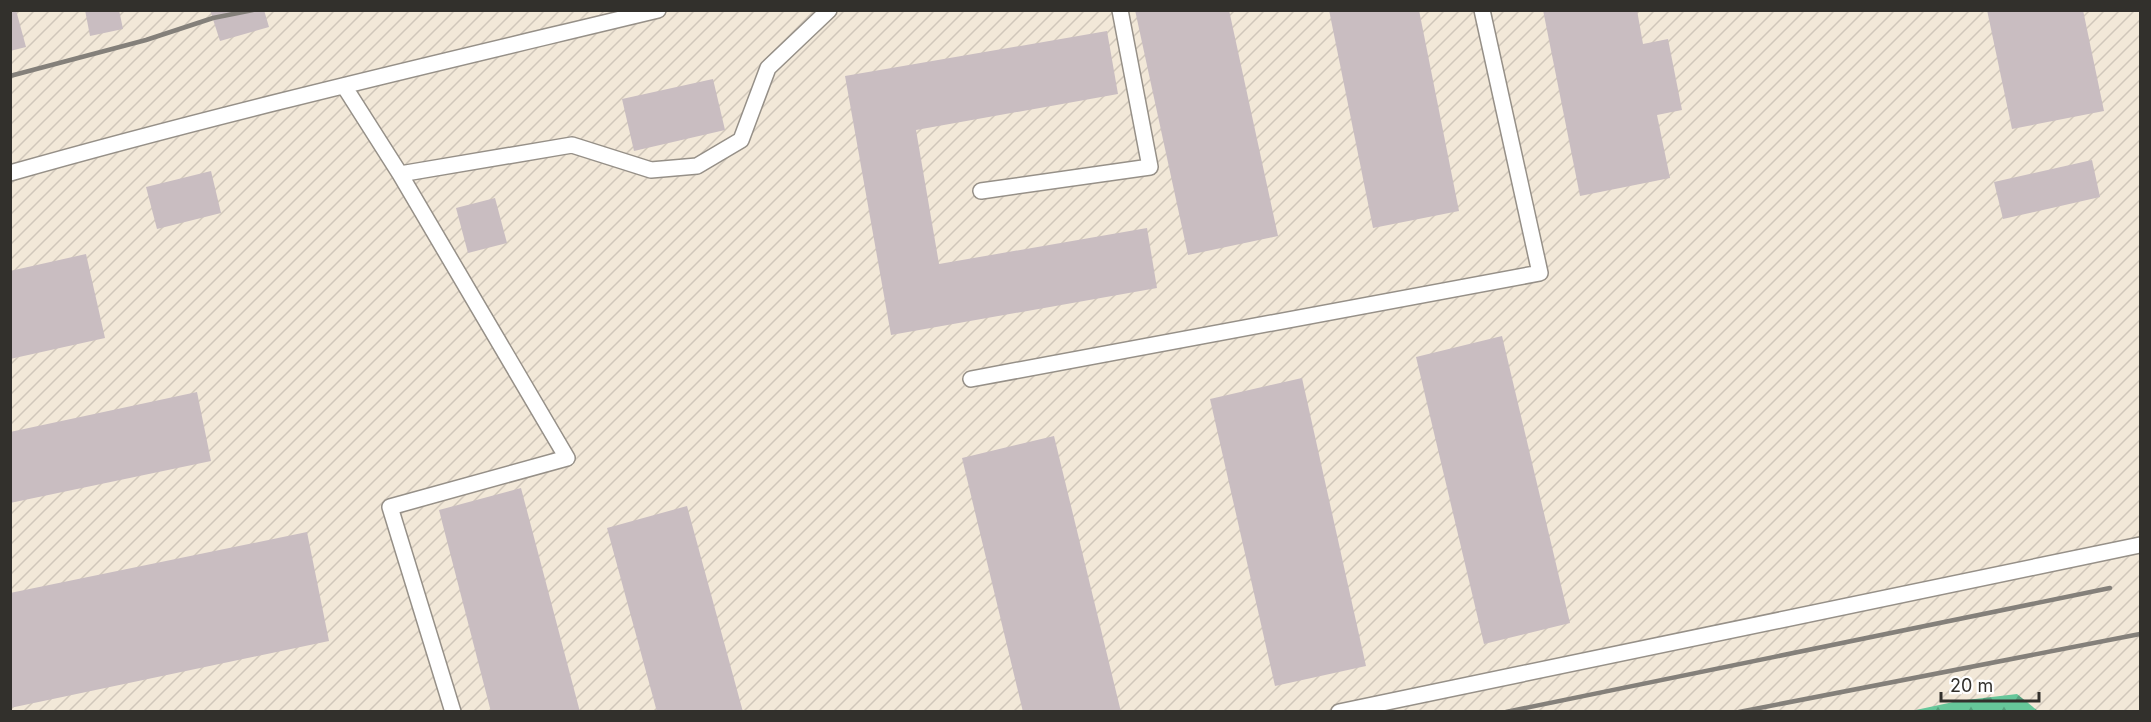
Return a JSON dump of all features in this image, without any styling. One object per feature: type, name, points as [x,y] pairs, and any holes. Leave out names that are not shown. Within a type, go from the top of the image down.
[{"type":"lane","points":[[10,173],[124,141],[658,10]]},
{"type":"lane","points":[[400,174],[572,145],[651,170],[697,166],[741,140],[768,68],[829,10]]},
{"type":"lane","points":[[981,191],[1149,166],[1120,10]]},
{"type":"lane","points":[[971,379],[1540,273],[1482,10]]},
{"type":"lane","points":[[344,86],[400,174],[567,458],[390,507],[453,711]]},
{"type":"lane","points":[[1339,711],[2140,545]]},
{"type":"shaded area","points":[[10,11],[2140,11],[2140,711],[11,711]]},
{"type":"green space","points":[[2017,694],[2038,711],[1911,711],[1958,701]]},
{"type":"building","points":[[10,10],[16,10],[26,47],[10,51]]},
{"type":"building","points":[[85,10],[119,10],[123,29],[90,36]]},
{"type":"building","points":[[210,10],[264,10],[269,27],[220,41]]},
{"type":"building","points":[[1135,10],[1229,10],[1278,236],[1188,255]]},
{"type":"building","points":[[1329,10],[1419,10],[1459,211],[1373,228]]},
{"type":"building","points":[[1543,10],[1637,10],[1643,44],[1668,39],[1682,110],[1657,115],[1670,178],[1580,196]]},
{"type":"building","points":[[1987,10],[2083,10],[2104,111],[2012,129]]},
{"type":"building","points":[[1107,31],[1118,94],[916,130],[939,264],[1147,228],[1157,288],[891,335],[845,76]]},
{"type":"building","points":[[713,79],[725,130],[634,151],[622,99]]},
{"type":"building","points":[[2092,160],[2100,197],[2003,219],[1994,182]]},
{"type":"building","points":[[211,171],[221,213],[157,229],[146,187]]},
{"type":"building","points":[[495,198],[507,243],[468,253],[456,208]]},
{"type":"building","points":[[86,254],[105,338],[10,359],[10,271]]},
{"type":"building","points":[[1502,336],[1570,623],[1484,644],[1416,357]]},
{"type":"building","points":[[1302,378],[1366,666],[1275,686],[1210,399]]},
{"type":"building","points":[[197,392],[211,461],[10,503],[10,432]]},
{"type":"building","points":[[1054,436],[1121,712],[1023,712],[962,458]]},
{"type":"building","points":[[521,488],[580,712],[491,712],[439,510]]},
{"type":"building","points":[[687,506],[743,712],[657,712],[607,528]]},
{"type":"building","points":[[307,532],[329,641],[10,708],[10,593]]},
{"type":"railway","points":[[10,76],[146,40],[213,18],[253,10]]},
{"type":"railway","points":[[1506,712],[2110,588]]},
{"type":"railway","points":[[1739,712],[2140,634]]}]
